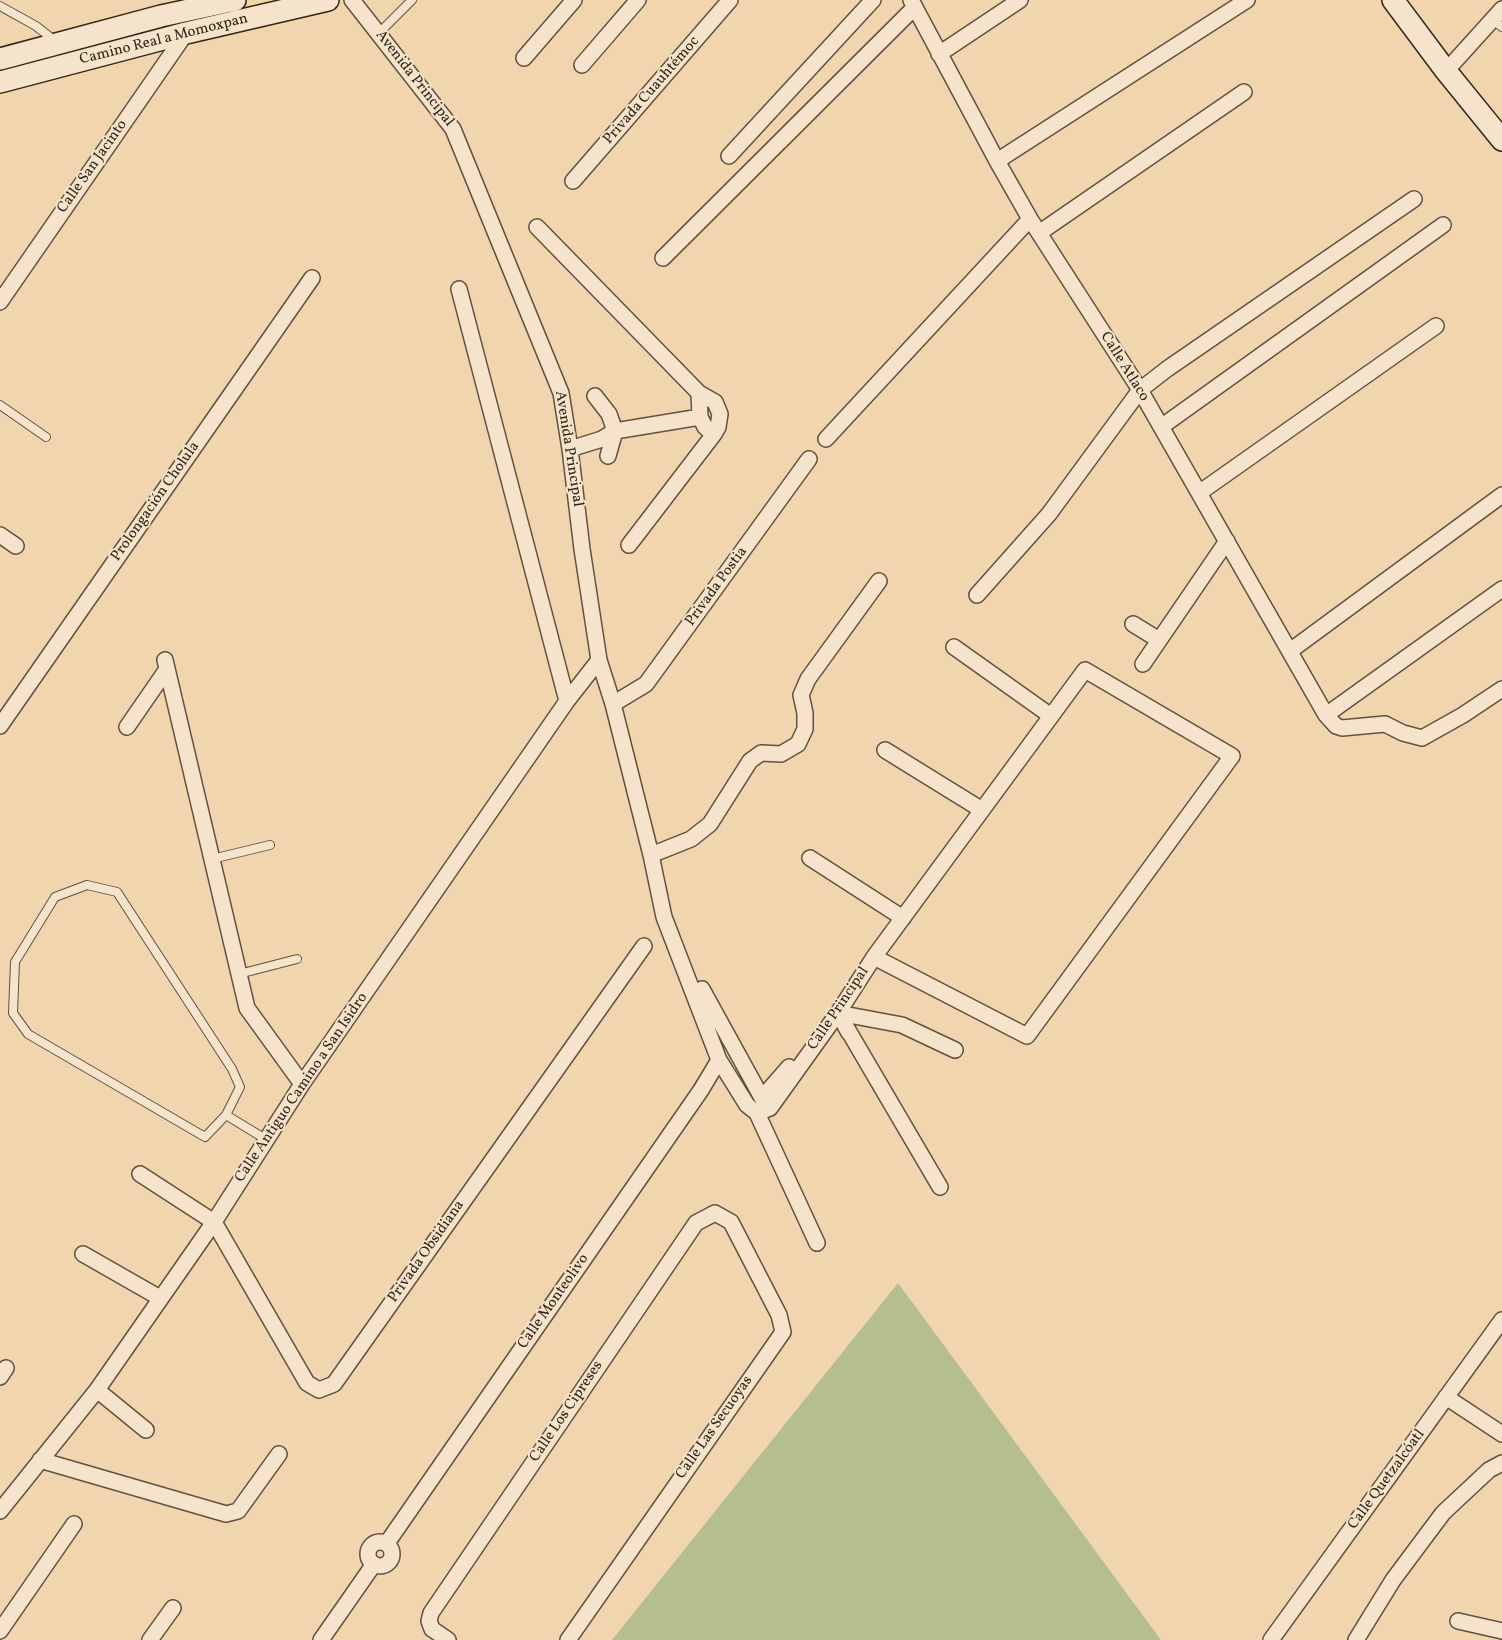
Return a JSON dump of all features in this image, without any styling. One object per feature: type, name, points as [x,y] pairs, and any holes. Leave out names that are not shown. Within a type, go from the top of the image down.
[{"type":"street","name":"Camino Real a Momoxpan","points":[[0,59],[161,16],[235,0]]},
{"type":"street","name":"Camino Real a Momoxpan","points":[[0,82],[186,32],[328,0]]},
{"type":"street","name":"Avenida Principal","points":[[352,0],[453,129],[561,393],[599,660],[613,704],[650,855]]},
{"type":"street","points":[[524,58],[574,0]]},
{"type":"street","points":[[582,65],[638,0]]},
{"type":"street","name":"Privada Cuauhtémoc","points":[[573,182],[730,0]]},
{"type":"street","points":[[729,156],[873,0]]},
{"type":"street","points":[[939,54],[1020,0]]},
{"type":"street","points":[[997,161],[1247,0]]},
{"type":"street","points":[[1393,0],[1446,71],[1502,140]]},
{"type":"street","points":[[663,258],[913,3]]},
{"type":"street","name":"Calle Atlaco","points":[[913,3],[1030,220],[1140,390],[1326,715],[1336,726],[1342,728],[1385,724],[1422,738],[1463,715],[1502,689]]},
{"type":"street","points":[[1446,71],[1499,19]]},
{"type":"street","name":"Calle San Jacinto","points":[[0,302],[186,32]]},
{"type":"street","points":[[1039,233],[1244,92]]},
{"type":"street","points":[[977,595],[1049,514],[1140,390],[1167,369],[1414,199]]},
{"type":"street","points":[[826,439],[1030,220]]},
{"type":"street","points":[[1161,427],[1443,225]]},
{"type":"street","points":[[537,227],[699,392],[715,402],[720,414],[718,427],[714,434],[629,545]]},
{"type":"street","name":"Prolongación Cholula","points":[[0,726],[312,278]]},
{"type":"street","points":[[458,289],[568,701]]},
{"type":"street","points":[[1199,493],[1436,326]]},
{"type":"street","points":[[699,392],[700,418],[705,428],[714,434]]},
{"type":"street","points":[[595,396],[609,414],[608,456]]},
{"type":"street","points":[[570,449],[608,435],[700,418]]},
{"type":"street","name":"Privada Postia","points":[[613,704],[646,684],[809,458]]},
{"type":"street","points":[[1290,651],[1502,495]]},
{"type":"street","points":[[0,536],[16,546]]},
{"type":"street","points":[[1143,664],[1227,541]]},
{"type":"street","points":[[817,1243],[756,1113],[746,1105],[719,1060],[664,917],[650,855],[691,839],[710,824],[750,761],[761,753],[781,754],[798,744],[805,729],[801,695],[808,679],[879,580]]},
{"type":"street","points":[[1326,715],[1502,588]]},
{"type":"street","points":[[1133,624],[1160,640]]},
{"type":"street","points":[[954,647],[1051,716]]},
{"type":"street","name":"Calle Antiguo Camino a San Isidro","points":[[2,1505],[97,1390],[214,1222],[302,1084],[568,701],[599,660]]},
{"type":"street","points":[[127,727],[166,665],[247,1008],[302,1084]]},
{"type":"street","name":"Calle Principal","points":[[756,1113],[770,1108],[838,1013],[900,916],[982,810],[1085,670],[1232,756],[1027,1036],[874,958]]},
{"type":"street","points":[[885,750],[982,810]]},
{"type":"street","points":[[702,989],[762,1098],[804,1049],[900,916],[810,858]]},
{"type":"street","name":"Privada Obsidiana","points":[[214,1222],[307,1383],[319,1390],[334,1384],[644,946]]},
{"type":"street","points":[[838,1013],[849,1034]]},
{"type":"street","points":[[838,1013],[902,1025],[955,1050]]},
{"type":"street","points":[[838,1013],[940,1187]]},
{"type":"street","name":"Calle Monteolivo","points":[[321,1640],[374,1564],[368,1556],[370,1547],[378,1542],[387,1544],[690,1106],[719,1060]]},
{"type":"street","points":[[140,1174],[214,1222]]},
{"type":"street","name":"Calle Los Cipreses","points":[[448,1640],[432,1629],[429,1621],[431,1613],[696,1224],[715,1213]]},
{"type":"street","name":"Calle Las Secuoyas","points":[[568,1640],[783,1332],[779,1315],[731,1222],[715,1213]]},
{"type":"street","points":[[83,1254],[160,1298]]},
{"type":"street","name":"Calle Quetzalcóatl","points":[[1271,1640],[1502,1320]]},
{"type":"street","points":[[97,1390],[146,1430]]},
{"type":"street","points":[[1446,1397],[1502,1434]]},
{"type":"street","points":[[40,1460],[226,1514],[238,1511],[279,1454]]},
{"type":"street","points":[[1356,1640],[1393,1580],[1443,1513],[1489,1470],[1502,1463]]},
{"type":"street","points":[[0,1631],[74,1524]]},
{"type":"street","points":[[150,1640],[173,1608]]},
{"type":"street","points":[[1458,1621],[1502,1631]]},
{"type":"lane","points":[[378,34],[412,0]]},
{"type":"lane","points":[[0,6],[36,26],[58,44]]},
{"type":"lane","points":[[0,405],[46,437]]},
{"type":"lane","points":[[212,859],[270,845]]},
{"type":"lane","points":[[87,885],[117,892],[232,1069],[240,1087],[226,1115],[205,1137],[28,1034],[13,1013],[15,962],[55,897],[87,885]]},
{"type":"lane","points":[[239,974],[297,959]]},
{"type":"lane","points":[[226,1115],[267,1140]]},
{"type":"green space","points":[[898,1283],[1161,1640],[612,1640]]}]
